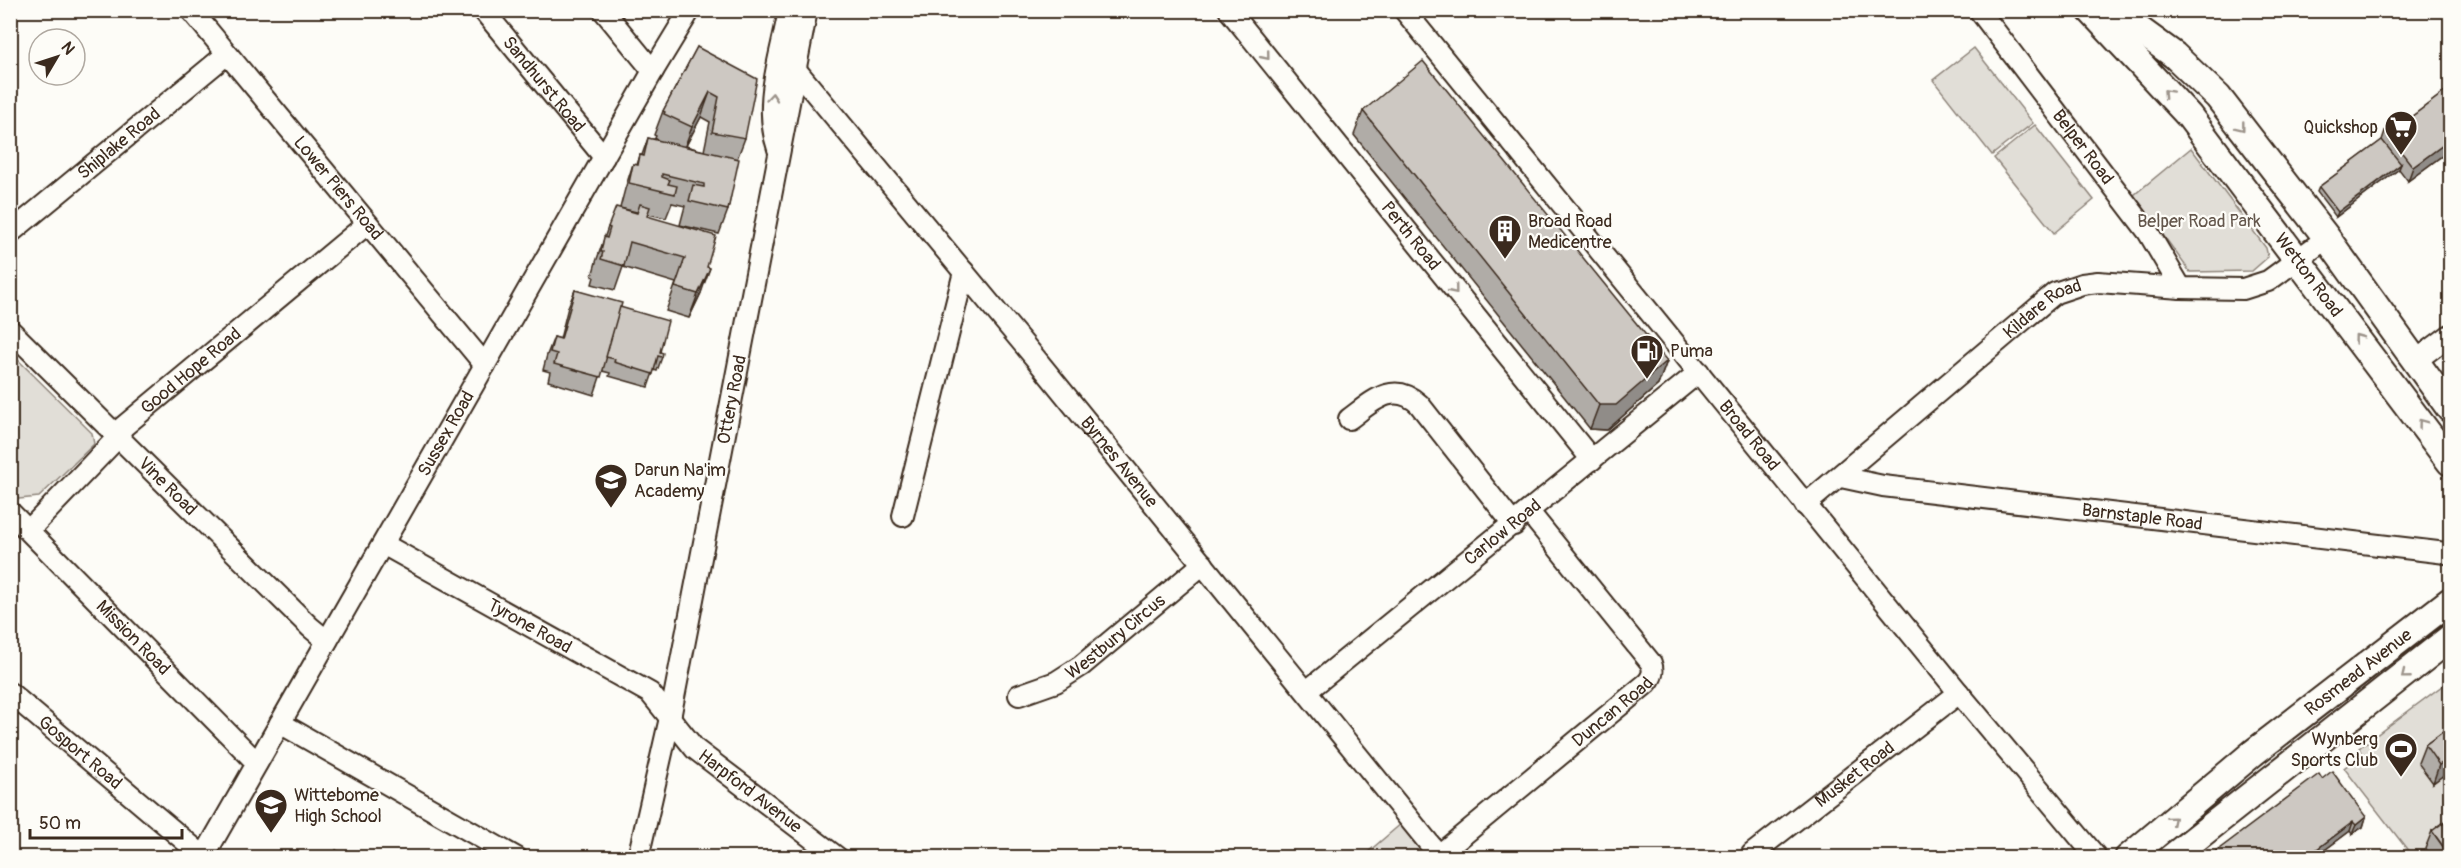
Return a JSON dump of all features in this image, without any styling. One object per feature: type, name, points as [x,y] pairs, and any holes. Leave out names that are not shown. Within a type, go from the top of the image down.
[{"type":"main road","name":"Wetton Road","points":[[2090,10],[2189,116],[2451,462]]},
{"type":"main road","name":"Wetton Road","points":[[2112,10],[2174,56],[2218,97],[2327,238],[2414,362],[2451,409]]},
{"type":"main road","name":"Rosmead Avenue","points":[[2127,858],[2253,753],[2451,601]]},
{"type":"main road","name":"Rosmead Avenue","points":[[2171,858],[2451,638]]},
{"type":"street","name":"Lower Piers Road","points":[[190,10],[485,365]]},
{"type":"street","name":"Sandhurst Road","points":[[483,10],[604,157]]},
{"type":"street","points":[[603,10],[653,70]]},
{"type":"street","name":"Sussex Road","points":[[203,857],[653,70],[690,10]]},
{"type":"street","name":"Ottery Road","points":[[638,858],[670,718],[807,10]]},
{"type":"street","name":"Perth Road","points":[[1229,10],[1592,460]]},
{"type":"street","name":"Broad Road","points":[[1404,10],[1959,693],[2097,858]]},
{"type":"street","name":"Belper Road","points":[[1979,10],[2148,232],[2181,288]]},
{"type":"street","points":[[779,154],[774,138],[771,110],[784,16]]},
{"type":"street","name":"Shiplake Road","points":[[10,233],[227,54]]},
{"type":"street","name":"Byrnes Avenue","points":[[796,70],[964,272],[1440,856]]},
{"type":"street","name":"Good Hope Road","points":[[28,530],[118,437],[123,427],[367,224]]},
{"type":"street","name":"Kildare Road","points":[[1806,505],[2055,293],[2082,284],[2098,282],[2181,288],[2243,289],[2268,281],[2327,238]]},
{"type":"street","points":[[903,516],[964,272]]},
{"type":"street","name":"Vine Road","points":[[10,330],[310,627],[327,641]]},
{"type":"street","points":[[2414,362],[2451,335]]},
{"type":"street","name":"Carlow Road","points":[[1306,691],[1514,525],[1699,372]]},
{"type":"street","points":[[1349,419],[1387,394],[1400,392],[1409,394],[1514,525]]},
{"type":"street","name":"Barnstaple Road","points":[[1841,477],[1883,486],[2446,553]]},
{"type":"street","name":"Mission Road","points":[[10,512],[257,763]]},
{"type":"street","name":"Duncan Road","points":[[1440,856],[1647,683],[1652,676],[1651,663],[1529,512]]},
{"type":"street","name":"Tyrone Road","points":[[382,544],[650,693],[670,718]]},
{"type":"street","name":"Westbury Circus","points":[[1019,695],[1056,682],[1081,666],[1203,564]]},
{"type":"street","name":"Gosport Road","points":[[10,693],[203,857]]},
{"type":"street","name":"Musket Road","points":[[1752,854],[1959,693]]},
{"type":"street","name":"Harpford Avenue","points":[[670,718],[695,749],[838,858]]},
{"type":"street","points":[[280,723],[518,858]]},
{"type":"green space","points":[[1974,48],[2033,123],[1992,155],[1933,80]]},
{"type":"green space","points":[[2035,125],[2094,200],[2054,233],[1994,158]]},
{"type":"green space","name":"Belper Road Park","points":[[2191,148],[2266,248],[2268,257],[2252,271],[2190,272],[2134,195]]},
{"type":"green space","points":[[10,352],[92,433],[94,444],[39,497],[19,499],[11,490]]},
{"type":"green space","name":"Wynberg Sports Club","points":[[2450,680],[2450,857],[2413,857],[2344,768],[2362,754],[2359,748]]},
{"type":"green space","points":[[1402,823],[1430,858],[1361,858]]},
{"type":"building","points":[[697,47],[757,79],[745,138],[712,132],[719,97],[710,92],[692,127],[664,114],[663,111]]},
{"type":"building","name":"Broad Road Medicentre","points":[[1423,61],[1667,361],[1616,405],[1599,405],[1363,111]]},
{"type":"building","points":[[2451,87],[2451,139],[2413,167],[2385,131],[2404,117],[2407,120]]},
{"type":"building","points":[[648,138],[739,159],[728,210],[689,201],[693,185],[704,187],[704,184],[662,174],[662,177],[670,180],[668,184],[677,186],[675,194],[629,183],[633,164],[638,165],[640,155],[644,156]]},
{"type":"building","points":[[2382,140],[2401,164],[2338,212],[2319,187]]},
{"type":"building","points":[[640,204],[650,207],[647,216],[716,236],[707,267],[710,268],[698,294],[675,287],[685,258],[630,242],[624,266],[601,259],[604,237],[607,238],[610,228],[608,227],[616,207],[637,213]]},
{"type":"building","points":[[575,290],[622,303],[601,377],[554,364],[557,354],[550,352],[554,337],[561,339]]},
{"type":"building","points":[[620,307],[668,321],[660,352],[663,353],[662,357],[658,356],[653,374],[614,362],[615,359],[606,357]]},
{"type":"building","points":[[2451,726],[2451,757],[2439,765],[2425,745]]},
{"type":"building","points":[[2332,771],[2366,817],[2356,825],[2353,822],[2305,858],[2207,858],[2319,774],[2322,779]]},
{"type":"building","points":[[2451,817],[2451,857],[2432,831]]},
{"type":"building","points":[[336,850],[349,858],[332,858]]},
{"type":"place","name":"Quickshop","points":[[2401,156]]},
{"type":"place","name":"Broad Road Medicentre","points":[[1505,260]]},
{"type":"place","name":"Puma","points":[[1647,380]]},
{"type":"place","name":"Darun Na'im Academy","points":[[611,509]]},
{"type":"place","name":"Wynberg Sports Club","points":[[2401,778]]},
{"type":"place","name":"Wittebome High School","points":[[271,834]]}]
